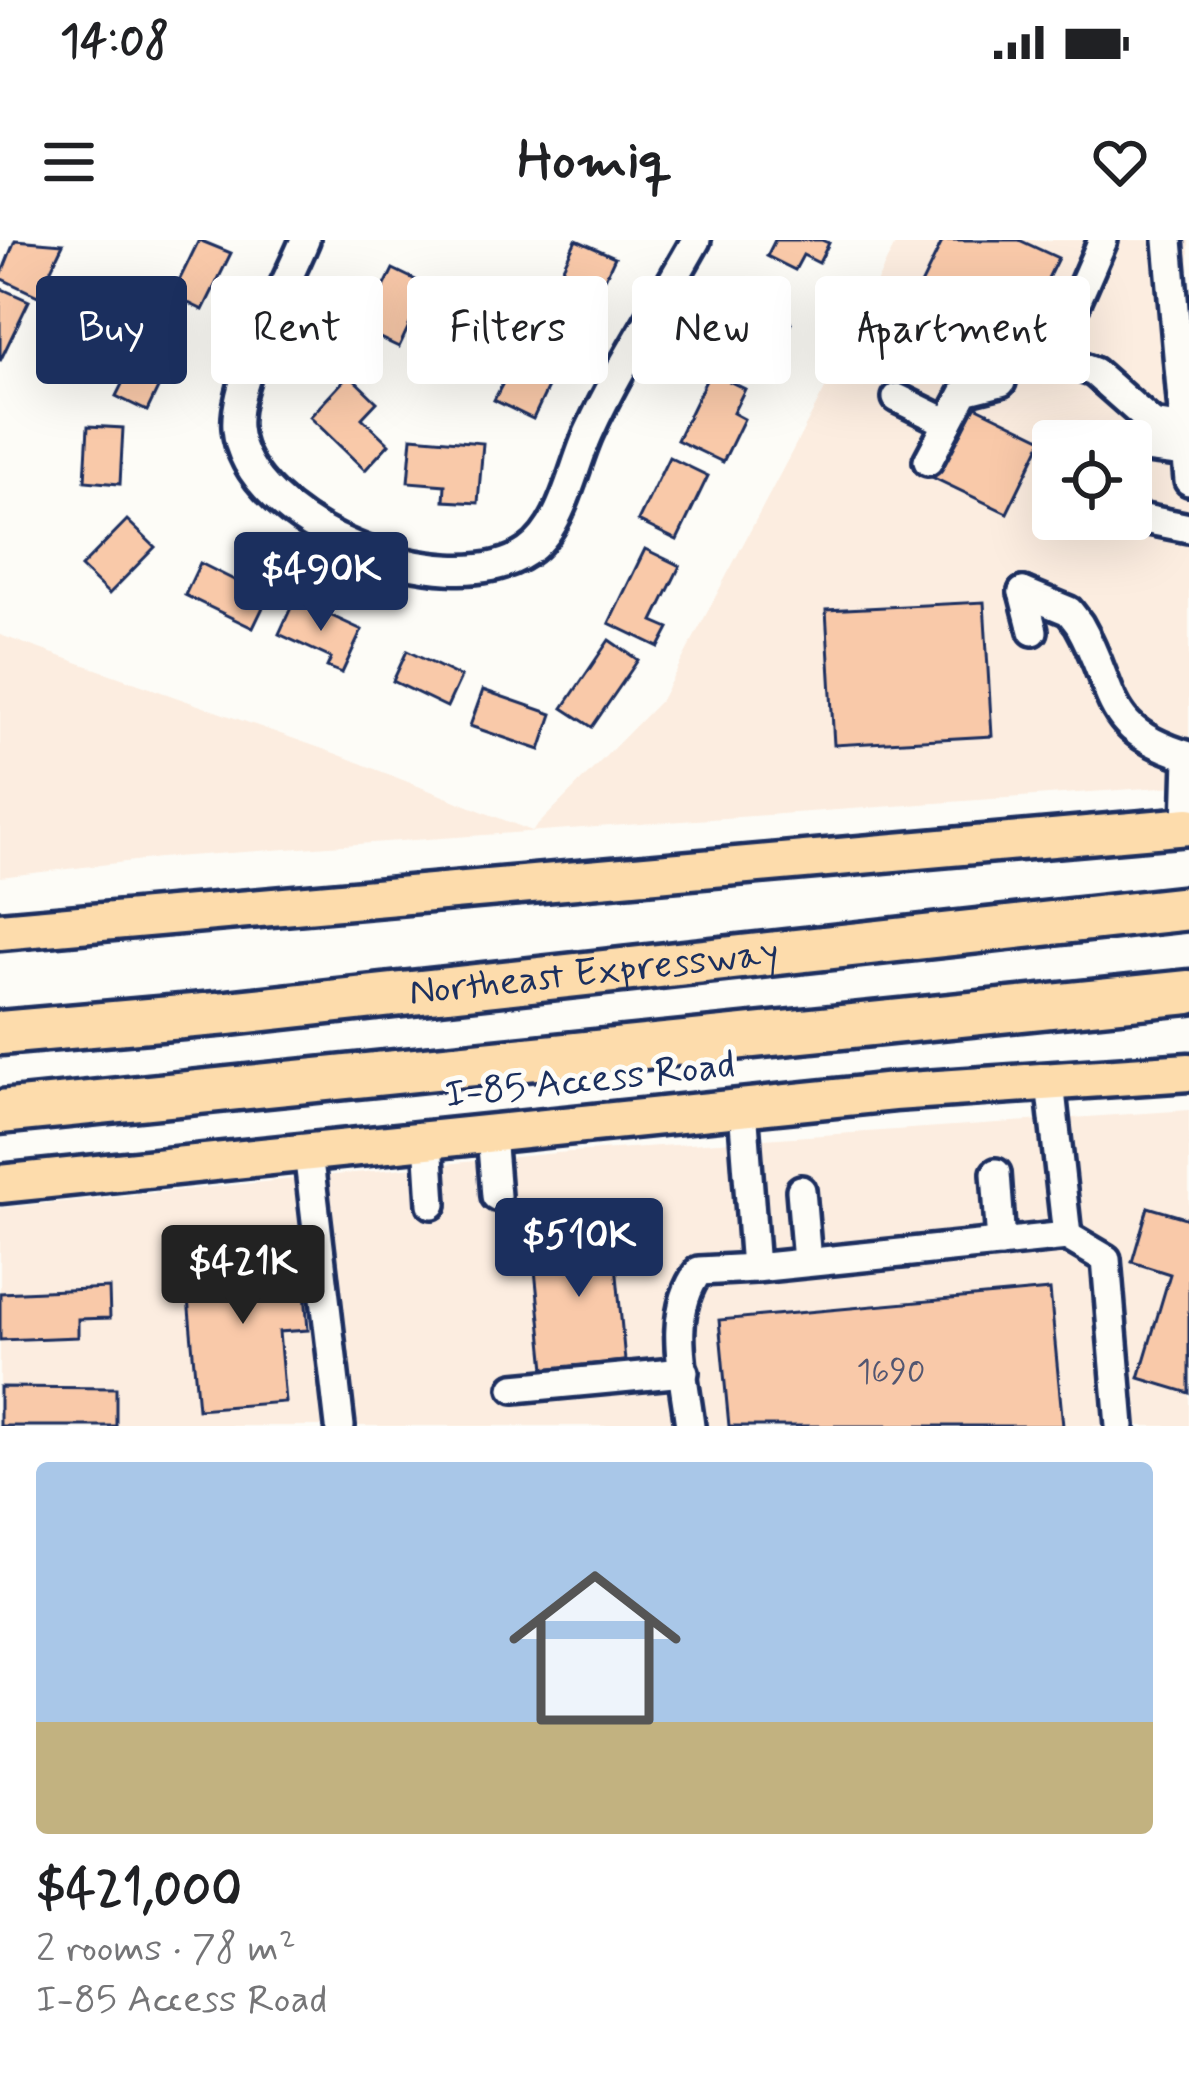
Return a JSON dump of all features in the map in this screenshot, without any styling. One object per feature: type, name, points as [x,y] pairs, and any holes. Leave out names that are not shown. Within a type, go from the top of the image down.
[{"type":"highway","name":"Northeast Expressway","points":[[0,1033],[1189,908]]},
{"type":"highway","name":"Northeast Expressway","points":[[0,1112],[1189,992]]},
{"type":"main road","points":[[0,931],[1188,826]]},
{"type":"main road","name":"I-85 Access Road","points":[[0,1184],[743,1108],[1189,1072]]},
{"type":"street","points":[[305,240],[247,380],[236,423],[242,459],[278,504],[374,554],[442,571],[491,570],[531,550],[556,516],[590,430],[696,240]]},
{"type":"street","points":[[1168,240],[1186,454]]},
{"type":"street","points":[[1098,241],[1060,339],[1061,361],[1094,372],[1186,454]]},
{"type":"street","points":[[928,460],[965,391],[992,384]]},
{"type":"street","points":[[898,398],[948,423]]},
{"type":"street","points":[[1152,449],[1186,454]]},
{"type":"street","points":[[1152,521],[1189,528]]},
{"type":"street","points":[[1033,631],[1023,592],[1069,611],[1079,624],[1126,728],[1155,746],[1189,757],[1188,826]]},
{"type":"street","points":[[1050,1082],[1067,1237]]},
{"type":"street","points":[[743,1108],[755,1268]]},
{"type":"street","points":[[491,1134],[496,1196]]},
{"type":"street","points":[[428,1140],[432,1204]]},
{"type":"street","points":[[308,1152],[340,1426]]},
{"type":"street","points":[[996,1173],[1001,1244]]},
{"type":"street","points":[[801,1190],[807,1262]]},
{"type":"street","points":[[690,1426],[682,1293],[699,1271],[1067,1237],[1106,1259],[1120,1426]]},
{"type":"street","points":[[514,1388],[684,1372]]},
{"type":"shaded area","points":[[897,240],[1189,240],[1189,785],[159,858],[0,877],[0,635],[337,754],[532,831],[661,700],[827,384],[1090,384],[1090,276],[880,276]]},
{"type":"shaded area","points":[[1189,1110],[1189,1426],[0,1426],[0,1208],[556,1153]]},
{"type":"building","points":[[15,240],[63,244],[48,276],[36,276],[36,295],[0,278]]},
{"type":"building","points":[[199,240],[231,253],[220,276],[211,276],[211,294],[203,310],[187,302],[187,276],[181,276]]},
{"type":"building","points":[[576,240],[615,257],[606,276],[559,276]]},
{"type":"building","points":[[775,240],[829,243],[819,263],[803,255],[795,270],[767,256]]},
{"type":"building","points":[[943,240],[1019,240],[1058,258],[1049,276],[925,276]]},
{"type":"building","points":[[393,269],[407,276],[407,330],[399,347],[383,339],[383,289]]},
{"type":"building","points":[[0,288],[29,301],[0,361]]},
{"type":"building","points":[[122,384],[160,384],[147,411],[116,396]]},
{"type":"building","points":[[341,384],[358,384],[377,402],[362,418],[389,444],[365,470],[310,417]]},
{"type":"building","points":[[502,384],[550,384],[533,419],[494,400]]},
{"type":"building","points":[[704,384],[735,384],[745,389],[733,413],[744,419],[723,462],[677,440]]},
{"type":"building","points":[[969,403],[1032,434],[1032,462],[1007,513],[932,477]]},
{"type":"building","points":[[88,426],[123,428],[120,484],[85,481]]},
{"type":"building","points":[[412,437],[483,443],[478,503],[444,501],[445,485],[408,482]]},
{"type":"building","points":[[669,457],[708,476],[677,540],[638,521]]},
{"type":"building","points":[[127,520],[155,547],[109,594],[81,567]]},
{"type":"building","points":[[645,549],[680,566],[653,621],[669,628],[659,647],[609,623]]},
{"type":"building","points":[[200,563],[268,597],[253,628],[185,595]]},
{"type":"building","points":[[295,599],[362,630],[342,673],[327,667],[331,658],[279,634]]},
{"type":"building","points":[[984,602],[992,736],[834,745],[826,610]]},
{"type":"building","points":[[609,640],[638,660],[592,727],[563,708]]},
{"type":"building","points":[[407,651],[461,677],[447,707],[393,681]]},
{"type":"building","points":[[483,690],[552,714],[540,750],[470,726]]},
{"type":"building","points":[[1148,1207],[1189,1219],[1189,1393],[1139,1378],[1170,1274],[1132,1262]]},
{"type":"building","points":[[613,1232],[625,1361],[545,1369],[532,1240]]},
{"type":"building","points":[[302,1255],[308,1330],[279,1332],[285,1402],[198,1409],[185,1265]]},
{"type":"building","points":[[109,1288],[110,1318],[78,1319],[78,1337],[0,1340],[0,1293]]},
{"type":"building","points":[[1050,1290],[1063,1426],[729,1426],[719,1320]]},
{"type":"building","points":[[0,1387],[116,1388],[116,1426],[0,1426]]}]
